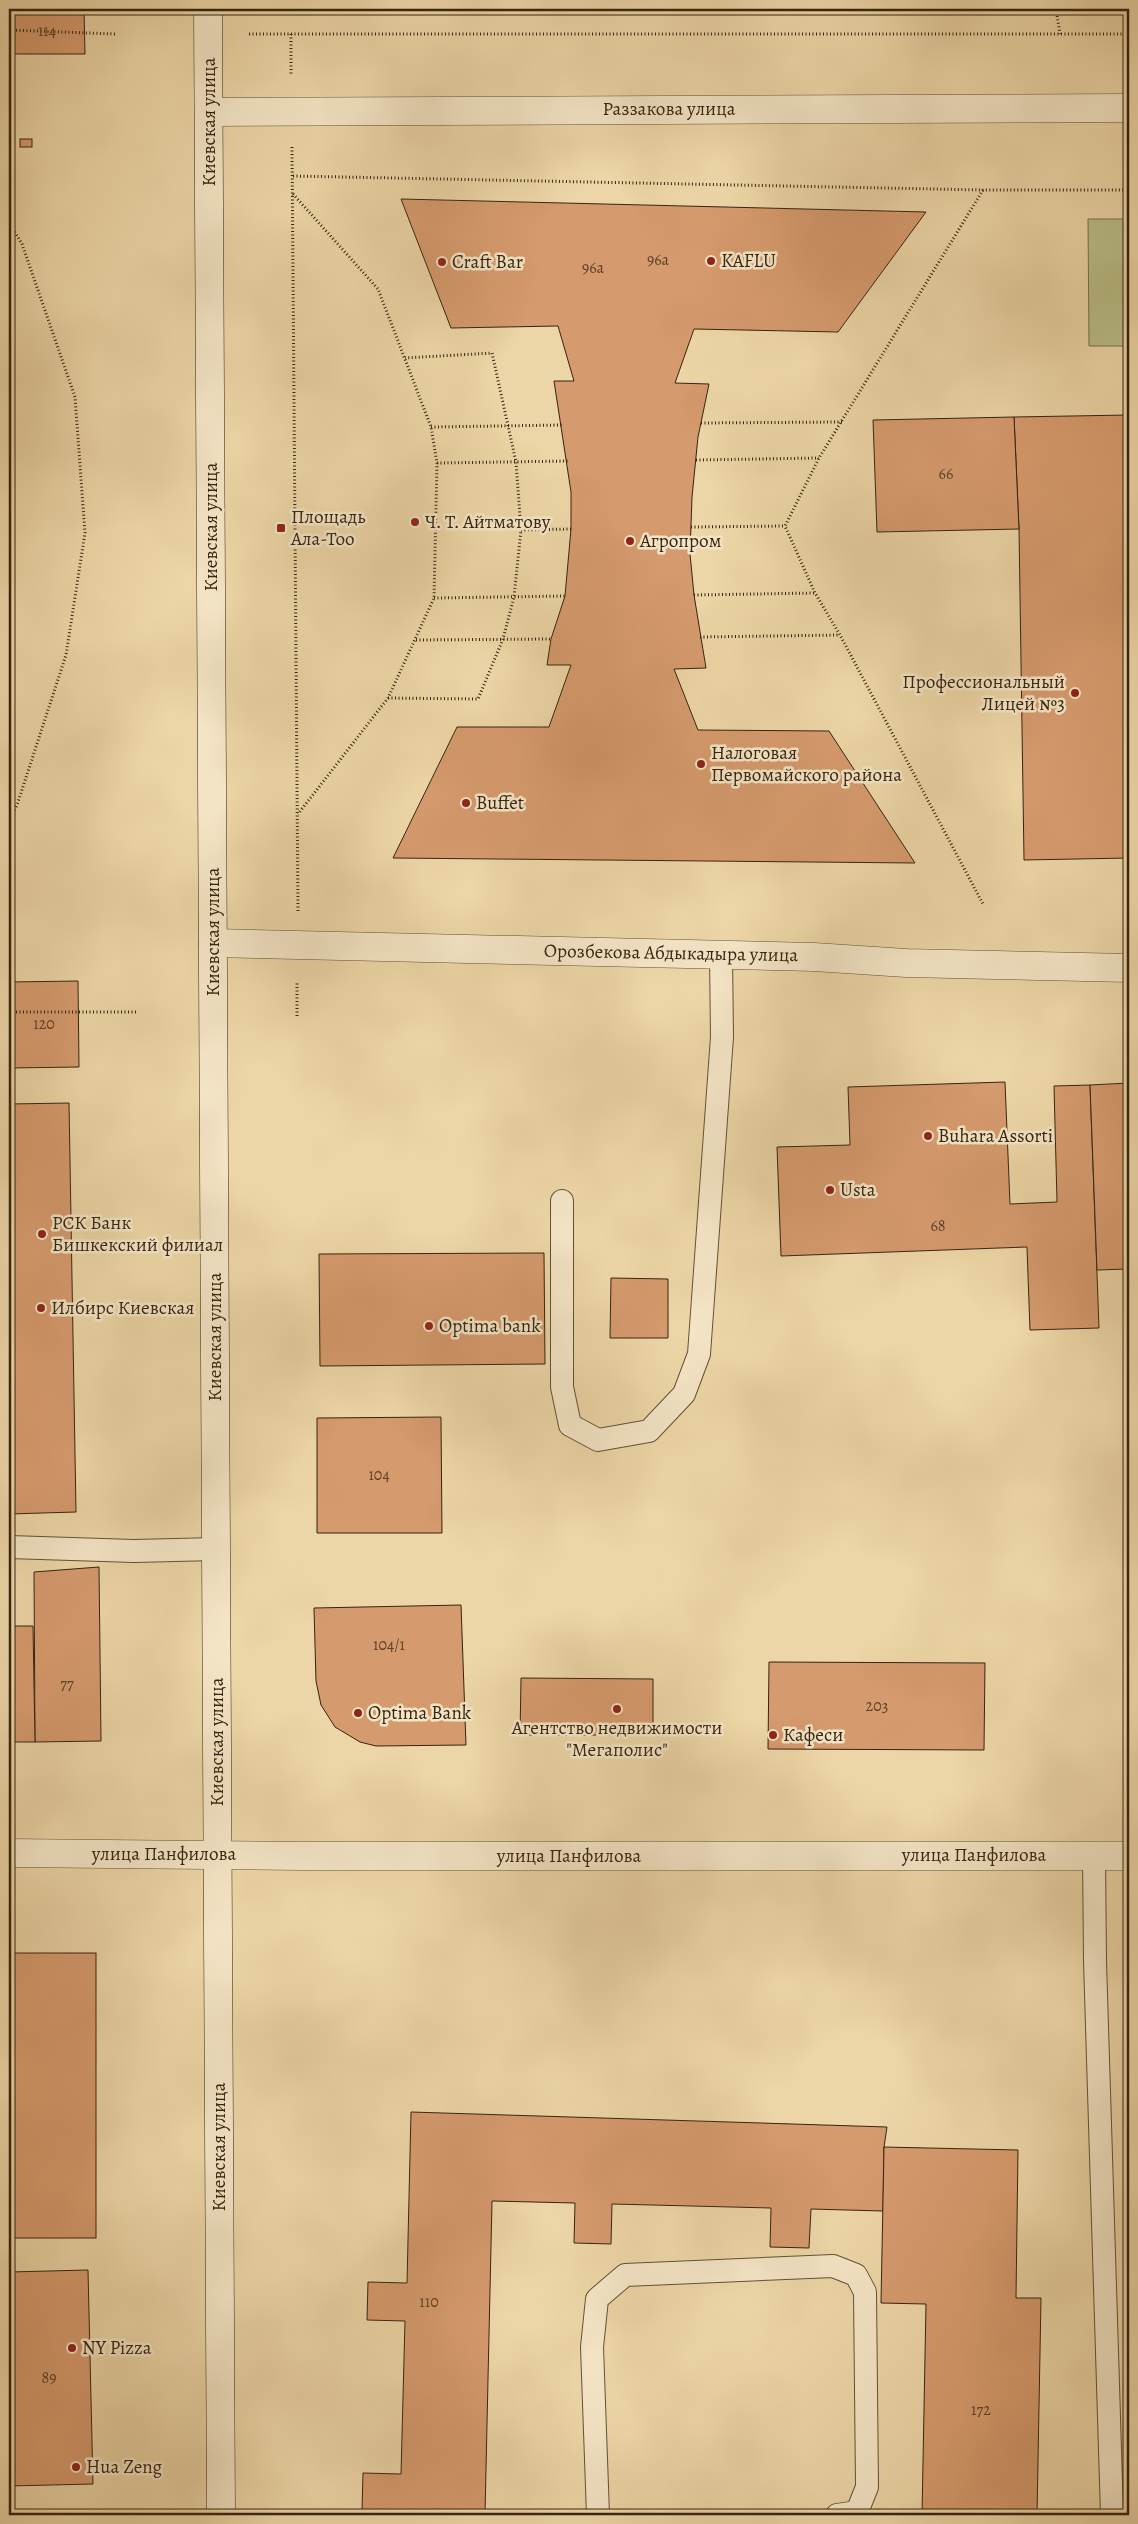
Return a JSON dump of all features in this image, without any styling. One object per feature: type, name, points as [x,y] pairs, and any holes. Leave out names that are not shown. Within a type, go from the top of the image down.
[{"type":"street","name":"Киевская улица","points":[[208,9],[220,2515]]},
{"type":"street","name":"Раззакова улица","points":[[209,112],[292,110],[1129,108]]},
{"type":"street","name":"Орозбекова Абдыкадыра улица","points":[[213,943],[814,957],[906,963],[1129,968]]},
{"type":"street","name":"улица Панфилова","points":[[9,1852],[218,1853],[301,1856],[1129,1856]]},
{"type":"lane","points":[[562,1201],[562,1388],[570,1425],[598,1440],[649,1431],[684,1394],[699,1354],[722,1037],[720,955]]},
{"type":"lane","points":[[9,1547],[134,1551],[216,1549]]},
{"type":"lane","points":[[1094,1855],[1095,1961],[1112,2515]]},
{"type":"lane","points":[[598,2515],[592,2347],[598,2299],[625,2275],[833,2266],[856,2275],[865,2292],[867,2486],[857,2512],[837,2515]]},
{"type":"path","points":[[1056,9],[1060,34]]},
{"type":"path","points":[[9,30],[115,34]]},
{"type":"path","points":[[248,34],[1129,34]]},
{"type":"path","points":[[291,34],[298,944]]},
{"type":"path","points":[[293,176],[983,190],[1129,190]]},
{"type":"path","points":[[785,526],[819,458],[983,190]]},
{"type":"path","points":[[292,193],[378,289],[431,427],[437,463],[434,598],[388,698],[297,815]]},
{"type":"path","points":[[9,222],[22,244],[75,397],[85,533],[66,654],[17,805],[9,820]]},
{"type":"path","points":[[388,698],[478,699],[503,639],[514,597],[521,530],[516,462],[492,353],[405,358]]},
{"type":"path","points":[[701,423],[842,422]]},
{"type":"path","points":[[431,427],[562,425]]},
{"type":"path","points":[[696,460],[819,458]]},
{"type":"path","points":[[437,463],[568,461]]},
{"type":"path","points":[[691,527],[785,526]]},
{"type":"path","points":[[785,526],[815,593],[840,635],[984,904]]},
{"type":"path","points":[[521,530],[571,529]]},
{"type":"path","points":[[694,595],[815,593]]},
{"type":"path","points":[[434,598],[565,596]]},
{"type":"path","points":[[700,637],[840,635]]},
{"type":"path","points":[[416,640],[551,639]]},
{"type":"path","points":[[9,1012],[136,1012]]},
{"type":"green space","points":[[1088,219],[1129,219],[1129,346],[1089,346]]},
{"type":"building","points":[[9,9],[84,9],[85,54],[9,54]]},
{"type":"building","points":[[1061,9],[1129,9],[1129,12],[1061,13]]},
{"type":"building","points":[[20,139],[32,139],[32,147],[20,147]]},
{"type":"building","name":"Агропром","points":[[401,199],[926,212],[838,332],[694,329],[675,383],[709,384],[698,437],[692,497],[690,554],[694,595],[706,668],[674,669],[698,730],[829,731],[915,863],[393,858],[457,727],[549,727],[571,665],[547,665],[551,639],[565,596],[571,529],[571,492],[554,381],[574,381],[558,326],[451,328]]},
{"type":"building","name":"Профессиональный Лицей №3","points":[[1129,415],[1129,858],[1024,860],[1019,529],[1014,417]]},
{"type":"building","points":[[1014,417],[1019,529],[877,532],[873,420]]},
{"type":"building","points":[[78,981],[79,1067],[9,1068],[9,982]]},
{"type":"building","points":[[1005,1082],[1010,1204],[1057,1202],[1054,1086],[1090,1085],[1099,1328],[1030,1330],[1027,1247],[781,1256],[777,1147],[850,1145],[848,1087]]},
{"type":"building","points":[[1129,1083],[1129,1269],[1097,1270],[1090,1085]]},
{"type":"building","name":"Илбирс Киевская","points":[[69,1103],[76,1512],[9,1514],[9,1104]]},
{"type":"building","points":[[544,1253],[545,1364],[320,1366],[319,1254]]},
{"type":"building","points":[[611,1278],[668,1279],[668,1338],[610,1338]]},
{"type":"building","points":[[441,1417],[442,1533],[317,1533],[317,1418]]},
{"type":"building","points":[[99,1567],[101,1741],[35,1742],[34,1572]]},
{"type":"building","points":[[461,1605],[466,1745],[376,1746],[360,1742],[335,1727],[321,1705],[316,1681],[314,1608]]},
{"type":"building","points":[[9,1626],[33,1626],[35,1742],[9,1742]]},
{"type":"building","points":[[769,1662],[985,1663],[984,1750],[768,1749]]},
{"type":"building","points":[[521,1678],[653,1679],[653,1735],[520,1735]]},
{"type":"building","points":[[9,1953],[96,1953],[96,2238],[9,2238]]},
{"type":"building","points":[[411,2112],[887,2127],[884,2147],[883,2211],[811,2209],[809,2248],[770,2247],[771,2208],[612,2204],[611,2244],[574,2243],[575,2203],[492,2201],[485,2514],[362,2511],[363,2473],[401,2474],[405,2321],[367,2320],[368,2282],[407,2283]]},
{"type":"building","points":[[884,2147],[1018,2150],[1016,2298],[1041,2298],[1037,2515],[922,2515],[926,2304],[881,2303]]},
{"type":"building","points":[[88,2270],[93,2484],[9,2486],[9,2272]]},
{"type":"place","name":"KAFLU","points":[[711,261]]},
{"type":"place","name":"Craft Bar","points":[[442,262]]},
{"type":"place","name":"Ч. Т. Айтматову","points":[[415,522]]},
{"type":"place","name":"Площадь Ала-Тоо","points":[[281,528]]},
{"type":"place","name":"Агропром","points":[[630,541]]},
{"type":"place","name":"Профессиональный Лицей №3","points":[[1075,693]]},
{"type":"place","name":"Налоговая Первомайского района","points":[[701,764]]},
{"type":"place","name":"Buffet","points":[[466,803]]},
{"type":"place","name":"Buhara Assorti","points":[[928,1136]]},
{"type":"place","name":"Usta","points":[[830,1190]]},
{"type":"place","name":"РСК Банк Бишкекский филиал","points":[[42,1234]]},
{"type":"place","name":"Илбирс Киевская","points":[[41,1308]]},
{"type":"place","name":"Optima bank","points":[[429,1326]]},
{"type":"place","name":"Агентство недвижимости \"Мегаполис\"","points":[[617,1709]]},
{"type":"place","name":"Optima Bank","points":[[358,1713]]},
{"type":"place","name":"Кафеси","points":[[773,1735]]},
{"type":"place","name":"NY Pizza","points":[[72,2348]]},
{"type":"place","name":"Hua Zeng","points":[[76,2467]]}]
